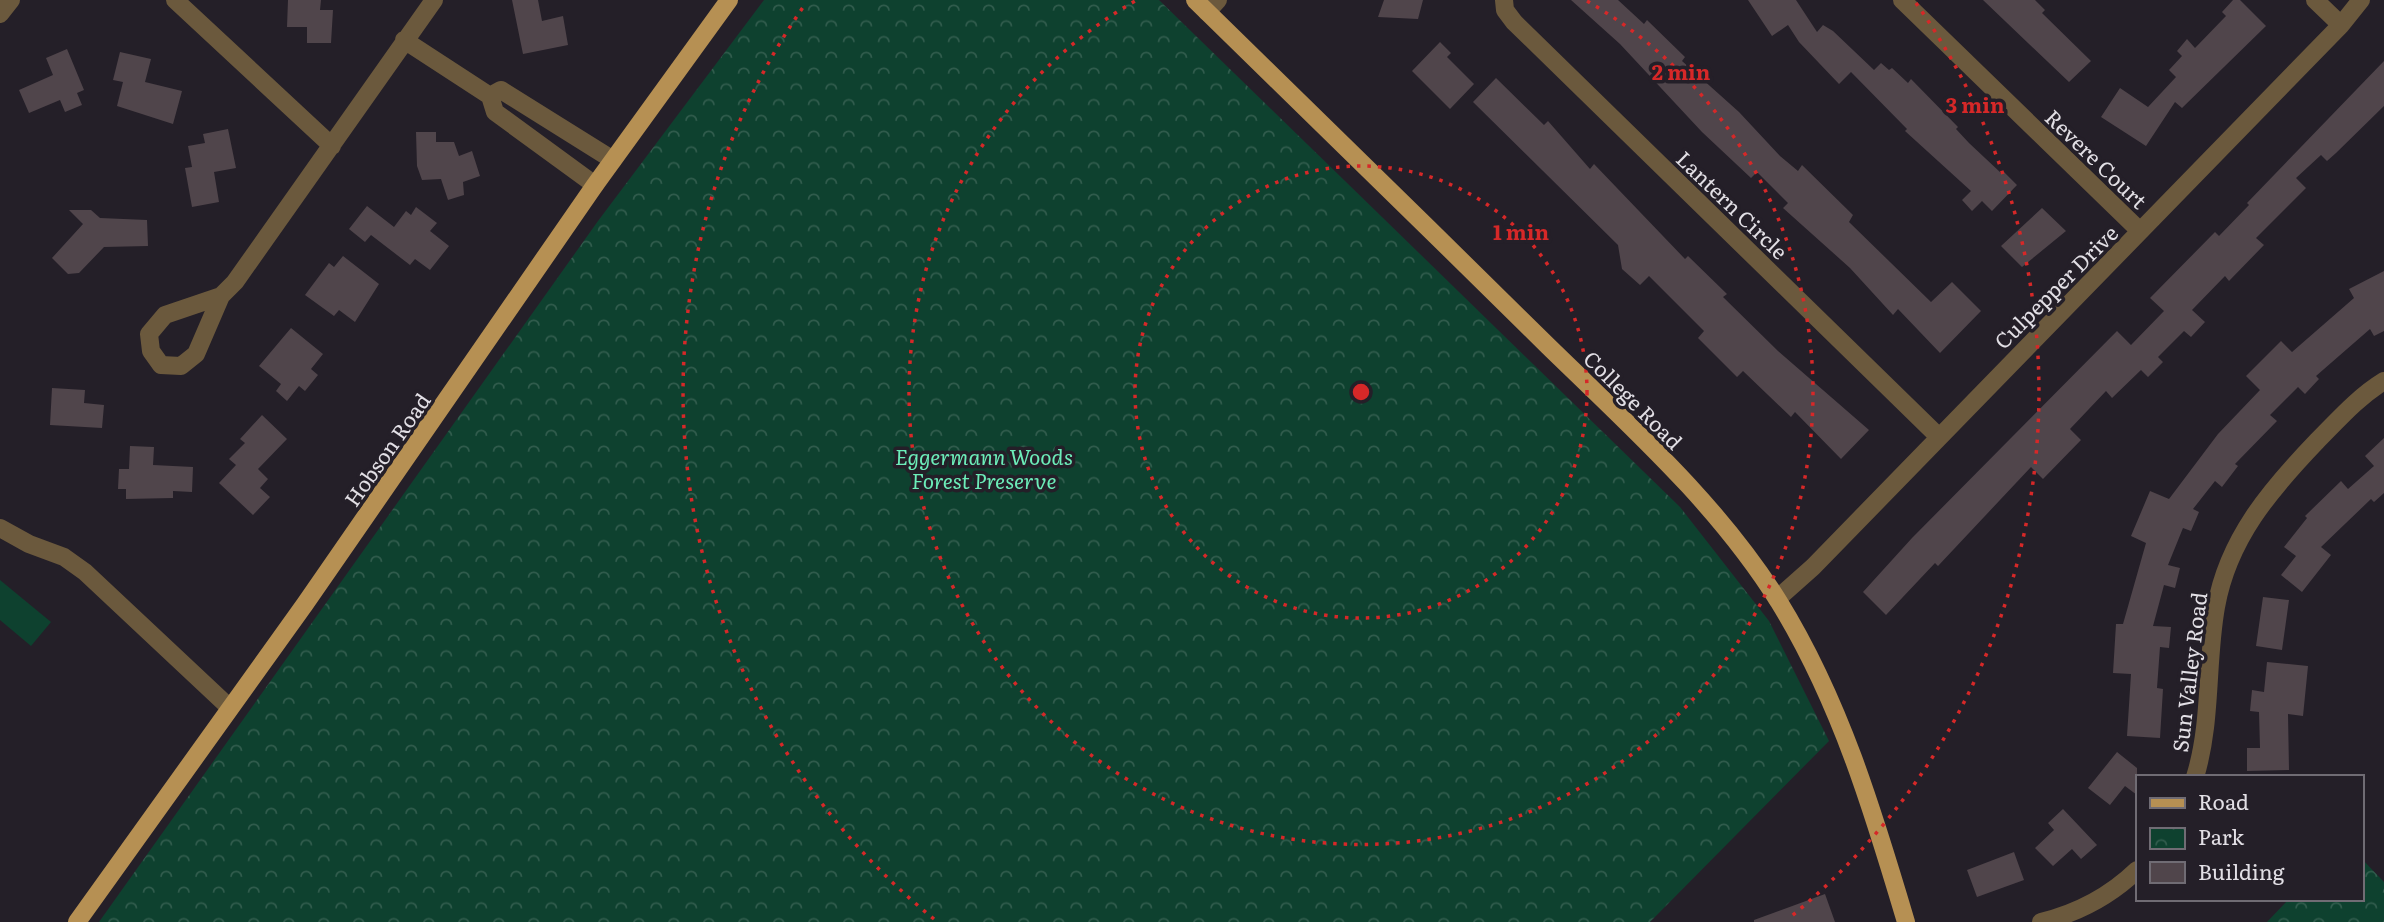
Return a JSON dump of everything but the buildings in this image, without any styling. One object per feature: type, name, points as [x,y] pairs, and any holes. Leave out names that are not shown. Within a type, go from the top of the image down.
[{"type":"main road","name":"Hobson Road","points":[[77,922],[408,458],[595,185],[729,0]]},
{"type":"main road","name":"College Road","points":[[1206,4],[1651,447],[1722,524],[1777,599],[1818,674],[1847,741],[1878,825],[1906,922]]},
{"type":"street","points":[[0,14],[11,0]]},
{"type":"street","points":[[175,0],[332,146]]},
{"type":"street","points":[[221,296],[165,315],[149,334],[151,351],[161,365],[181,366],[196,354],[221,296],[235,282],[434,0]]},
{"type":"street","name":"Lantern Circle","points":[[1504,0],[1505,10],[1514,22],[1938,436]]},
{"type":"street","name":"Revere Court","points":[[1902,0],[2140,232]]},
{"type":"street","points":[[2315,0],[2341,25]]},
{"type":"street","name":"Culpepper Drive","points":[[1777,599],[1813,567],[2140,232],[2341,25],[2361,0]]},
{"type":"street","points":[[404,40],[490,96],[495,112],[595,185]]},
{"type":"street","points":[[490,96],[501,90],[613,160]]},
{"type":"street","name":"Sun Valley Road","points":[[2196,775],[2203,748],[2216,607],[2229,561],[2241,536],[2282,477],[2344,414],[2384,381]]},
{"type":"street","points":[[0,528],[29,544],[64,557],[85,572],[162,640],[230,708]]},
{"type":"street","points":[[2041,922],[2075,917],[2109,894],[2136,871]]},
{"type":"green space","name":"Eggermann Woods Forest Preserve","points":[[764,0],[1159,0],[1680,507],[1769,621],[1829,741],[1650,922],[99,922],[598,221]]},
{"type":"green space","points":[[0,580],[51,622],[31,646],[0,620]]},
{"type":"green space","points":[[2363,860],[2384,882],[2384,922],[2267,922],[2287,901],[2363,901]]}]
